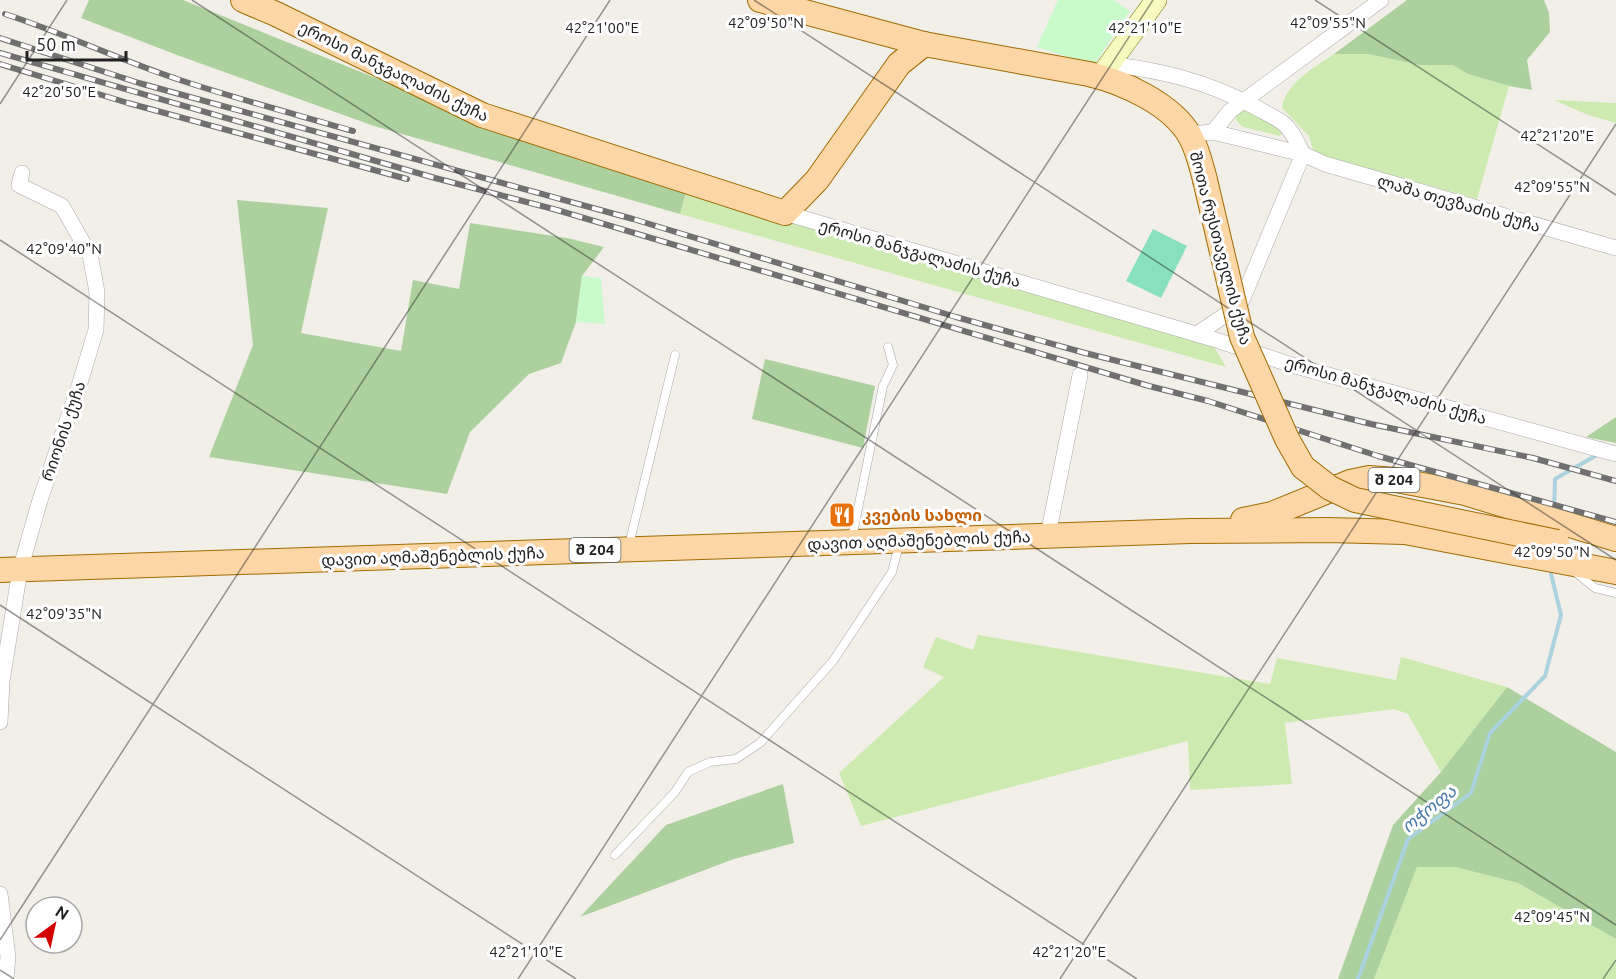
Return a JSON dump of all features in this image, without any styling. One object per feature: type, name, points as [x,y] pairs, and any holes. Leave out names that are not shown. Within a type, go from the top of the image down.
[{"type":"main road","name":"ეროსი მანჯგალაძის ქუჩა","points":[[243,0],[482,115],[785,213]]},
{"type":"main road","name":"შოთა რუსთაველის ქუჩა","points":[[760,0],[924,44],[1105,70],[1115,82],[1153,101],[1174,115],[1189,134],[1198,153],[1242,337],[1287,439],[1304,466],[1330,488],[1355,500],[1559,551],[1592,577]]},
{"type":"main road","points":[[785,213],[817,180],[899,64],[924,44]]},
{"type":"main road","name":"დავით აღმაშენებლის ქუჩა","points":[[1191,531],[1272,514],[1350,482],[1369,478],[1396,480],[1465,494],[1607,537]]},
{"type":"main road","name":"დავით აღმაშენებლის ქუჩა","points":[[10,570],[1191,531],[1405,532],[1559,551]]},
{"type":"main road","name":"შოთა რუსთაველის ქუჩა","points":[[1559,551],[1607,537]]},
{"type":"main road","points":[[1592,577],[1616,572]]},
{"type":"street","points":[[1105,70],[1156,0]]},
{"type":"street","points":[[1213,132],[1230,111],[1381,0]]},
{"type":"street","points":[[1105,70],[1130,65],[1195,80],[1244,101],[1282,122],[1292,132],[1302,154],[1240,305],[1197,334]]},
{"type":"street","name":"ლაშა თევზაძის ქუჩა","points":[[1189,134],[1213,132],[1302,154],[1325,164],[1616,248]]},
{"type":"street","name":"რიონის ქუჩა","points":[[0,722],[10,570],[40,500],[80,386],[96,330],[97,292],[90,255],[62,206],[19,185],[22,173]]},
{"type":"street","name":"ეროსი მანჯგალაძის ქუჩა","points":[[785,213],[1197,334],[1292,365],[1616,454]]},
{"type":"street","points":[[1048,536],[1080,375]]},
{"type":"street","points":[[0,894],[8,957],[6,979]]},
{"type":"lane","points":[[851,542],[882,386],[893,365],[888,347]]},
{"type":"lane","points":[[627,549],[675,355]]},
{"type":"lane","points":[[615,855],[675,792],[688,772],[710,762],[736,759],[760,743],[833,661],[892,572],[900,540]]},
{"type":"lane","points":[[1592,577],[1616,593]]},
{"type":"green space","points":[[89,0],[183,0],[445,106],[687,189],[680,214],[374,126],[177,55],[81,18]]},
{"type":"green space","points":[[1058,0],[1113,0],[1130,11],[1094,65],[1037,47]]},
{"type":"green space","points":[[1407,0],[1544,0],[1549,13],[1550,32],[1527,60],[1532,90],[1468,74],[1453,65],[1420,65],[1368,54],[1334,54]]},
{"type":"green space","points":[[1334,54],[1368,54],[1420,65],[1453,64],[1468,74],[1509,86],[1477,199],[1314,153],[1309,136],[1282,108],[1289,90],[1295,83]]},
{"type":"green space","points":[[1554,100],[1616,103],[1616,123],[1588,115]]},
{"type":"green space","points":[[1242,110],[1249,111],[1282,129],[1282,133],[1280,136],[1243,127],[1236,120],[1236,116]]},
{"type":"green space","points":[[686,194],[1029,288],[1213,345],[1226,367],[680,214]]},
{"type":"green space","points":[[237,200],[328,208],[301,333],[401,351],[413,280],[459,289],[470,223],[567,238],[604,247],[582,276],[576,322],[561,363],[529,374],[470,432],[447,494],[209,457],[253,345]]},
{"type":"green space","points":[[1153,229],[1187,246],[1161,298],[1126,281]]},
{"type":"green space","points":[[582,276],[601,278],[605,324],[576,322]]},
{"type":"green space","points":[[765,359],[875,386],[863,448],[752,419]]},
{"type":"green space","points":[[1616,417],[1616,443],[1586,437]]},
{"type":"green space","points":[[978,635],[1270,684],[1277,658],[1396,680],[1401,657],[1507,687],[1441,772],[1408,714],[1394,709],[1285,723],[1292,784],[1190,790],[1188,741],[861,826],[839,773],[944,677],[923,667],[936,637],[973,650]]},
{"type":"green space","points":[[1507,687],[1616,752],[1616,939],[1518,883],[1455,867],[1417,867],[1374,979],[1338,979],[1393,825],[1441,772]]},
{"type":"green space","points":[[783,784],[794,843],[734,859],[580,917],[666,825]]},
{"type":"green space","points":[[1417,867],[1455,867],[1518,883],[1616,939],[1616,979],[1374,979]]},
{"type":"waterway","name":"ოჭოფა","points":[[1554,511],[1555,479],[1597,455]]},
{"type":"waterway","name":"ოჭოფა","points":[[1358,979],[1408,839],[1471,793],[1490,733],[1545,676],[1561,615],[1551,574]]},
{"type":"railway","points":[[5,14],[186,82],[353,131]]},
{"type":"railway","points":[[0,38],[139,83],[633,219],[956,317],[1085,353],[1371,424],[1533,458],[1616,481]]},
{"type":"railway","points":[[0,53],[435,178],[557,210],[1149,386],[1208,401],[1378,456],[1616,522]]},
{"type":"railway","points":[[0,64],[128,103],[407,179]]},
{"type":"place","name":"კვების სახლი","points":[[842,515]]}]
